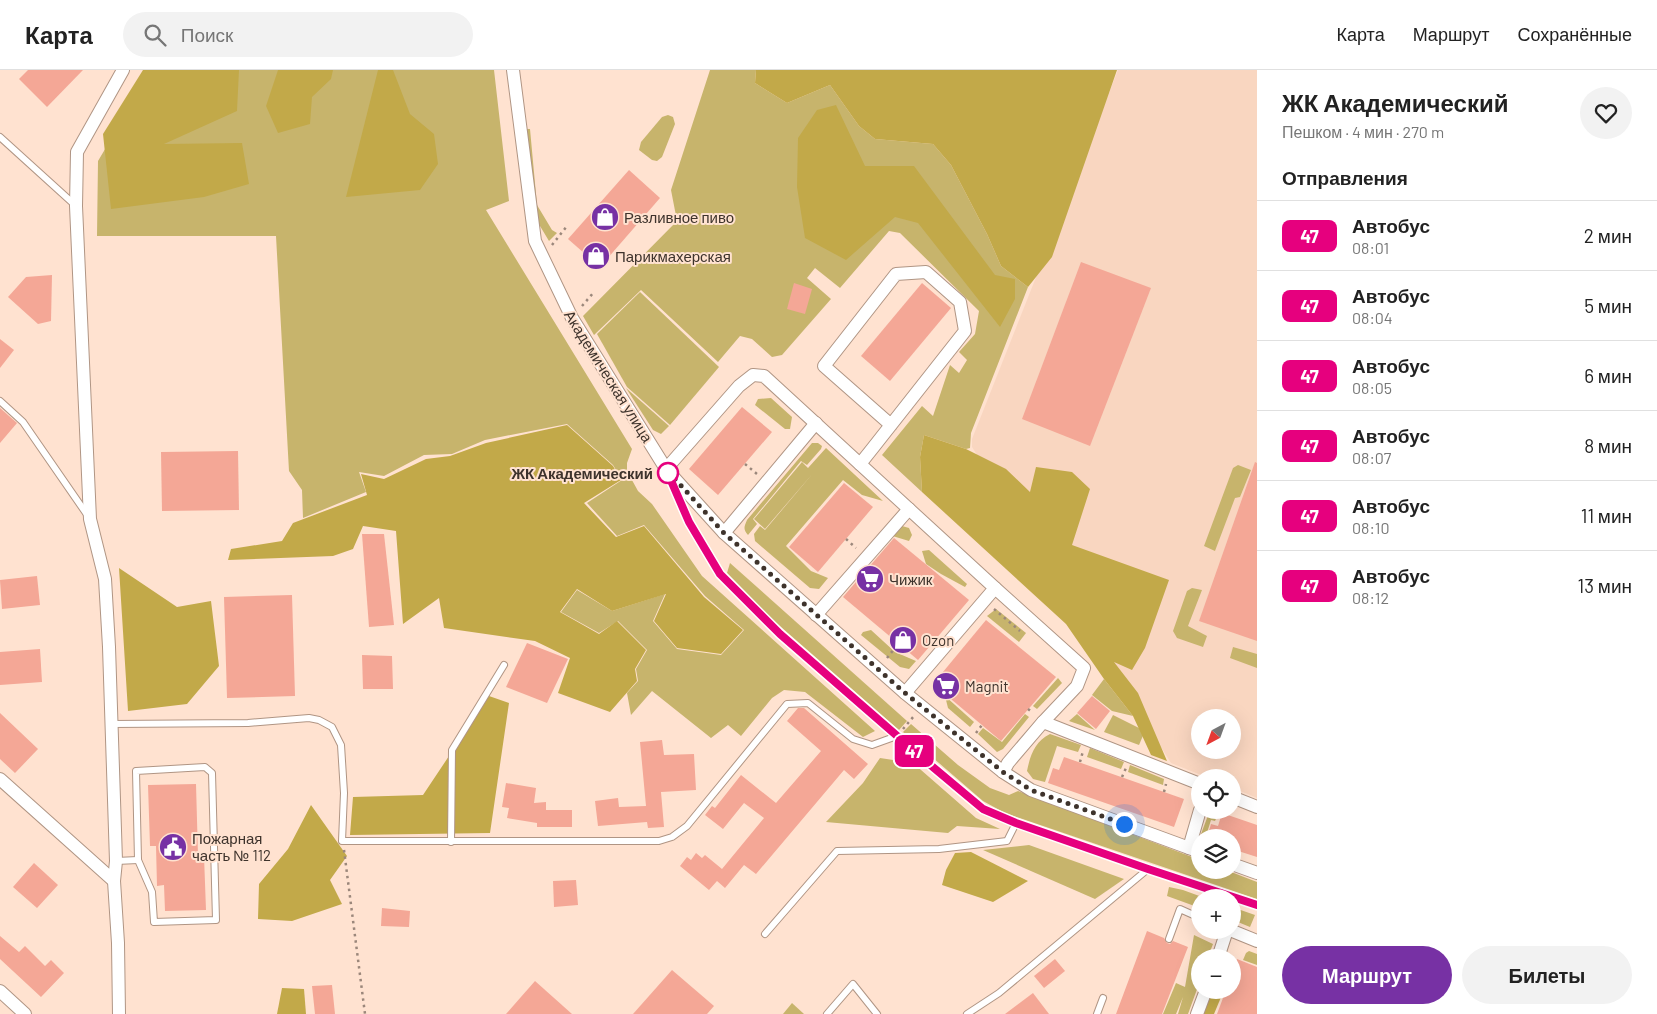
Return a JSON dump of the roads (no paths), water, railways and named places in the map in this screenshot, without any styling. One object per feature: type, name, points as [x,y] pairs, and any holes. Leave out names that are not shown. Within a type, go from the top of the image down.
[{"type":"street","points":[[119,1014],[118,943],[114,880],[116,861],[112,724],[105,579],[90,519],[76,206],[77,152],[123,70]]},
{"type":"street","name":"Академическая улица","points":[[513,70],[535,241],[572,318],[666,469],[724,533],[905,693],[1003,772],[1031,790],[1191,849]]},
{"type":"street","points":[[860,464],[891,425],[965,331],[960,302],[926,272],[896,274],[824,366],[891,425]]},
{"type":"street","points":[[666,469],[739,386],[752,375],[764,376],[1084,668],[1077,686],[1008,762],[1003,772]]},
{"type":"street","points":[[724,533],[816,423]]},
{"type":"street","points":[[816,615],[909,509]]},
{"type":"street","points":[[905,693],[995,588]]},
{"type":"street","points":[[1043,722],[1191,780]]},
{"type":"street","points":[[0,779],[114,880]]},
{"type":"street","points":[[1241,801],[1257,807]]},
{"type":"street","points":[[1241,867],[1257,873]]},
{"type":"street","points":[[1241,935],[1257,941]]},
{"type":"street","points":[[0,991],[25,1014]]},
{"type":"street","points":[[1197,1014],[1203,999]]},
{"type":"lane","points":[[0,137],[76,206]]},
{"type":"lane","points":[[0,401],[23,422],[90,519]]},
{"type":"lane","points":[[666,469],[689,522],[720,574],[780,634],[983,809],[1016,823],[1257,905]]},
{"type":"lane","points":[[451,842],[452,750],[504,665]]},
{"type":"lane","points":[[112,724],[248,723],[309,718],[332,727],[340,745],[344,793],[342,841],[659,841],[672,837],[687,826],[787,704],[808,703],[853,739],[872,745],[897,736]]},
{"type":"lane","points":[[205,767],[209,769],[212,773],[216,920],[154,922],[152,892],[138,860],[136,771],[205,767]]},
{"type":"lane","points":[[765,934],[837,850],[939,849],[1007,840],[1016,823]]},
{"type":"lane","points":[[116,861],[138,860]]},
{"type":"lane","points":[[966,1014],[999,993],[1148,869]]},
{"type":"lane","points":[[1168,939],[1180,909],[1191,914]]},
{"type":"lane","points":[[827,1014],[853,984],[876,1014]]},
{"type":"lane","points":[[1097,1014],[1103,998]]},
{"type":"place","name":"Разливное пиво","points":[[605,217]]},
{"type":"place","name":"Парикмахерская","points":[[596,256]]},
{"type":"place","name":"ЖК Академический","points":[[668,473]]},
{"type":"place","name":"Чижик","points":[[870,579]]},
{"type":"place","name":"Ozon","points":[[903,640]]},
{"type":"place","name":"Magnit","points":[[946,686]]},
{"type":"place","name":"Пожарная часть № 112","points":[[173,847]]}]
